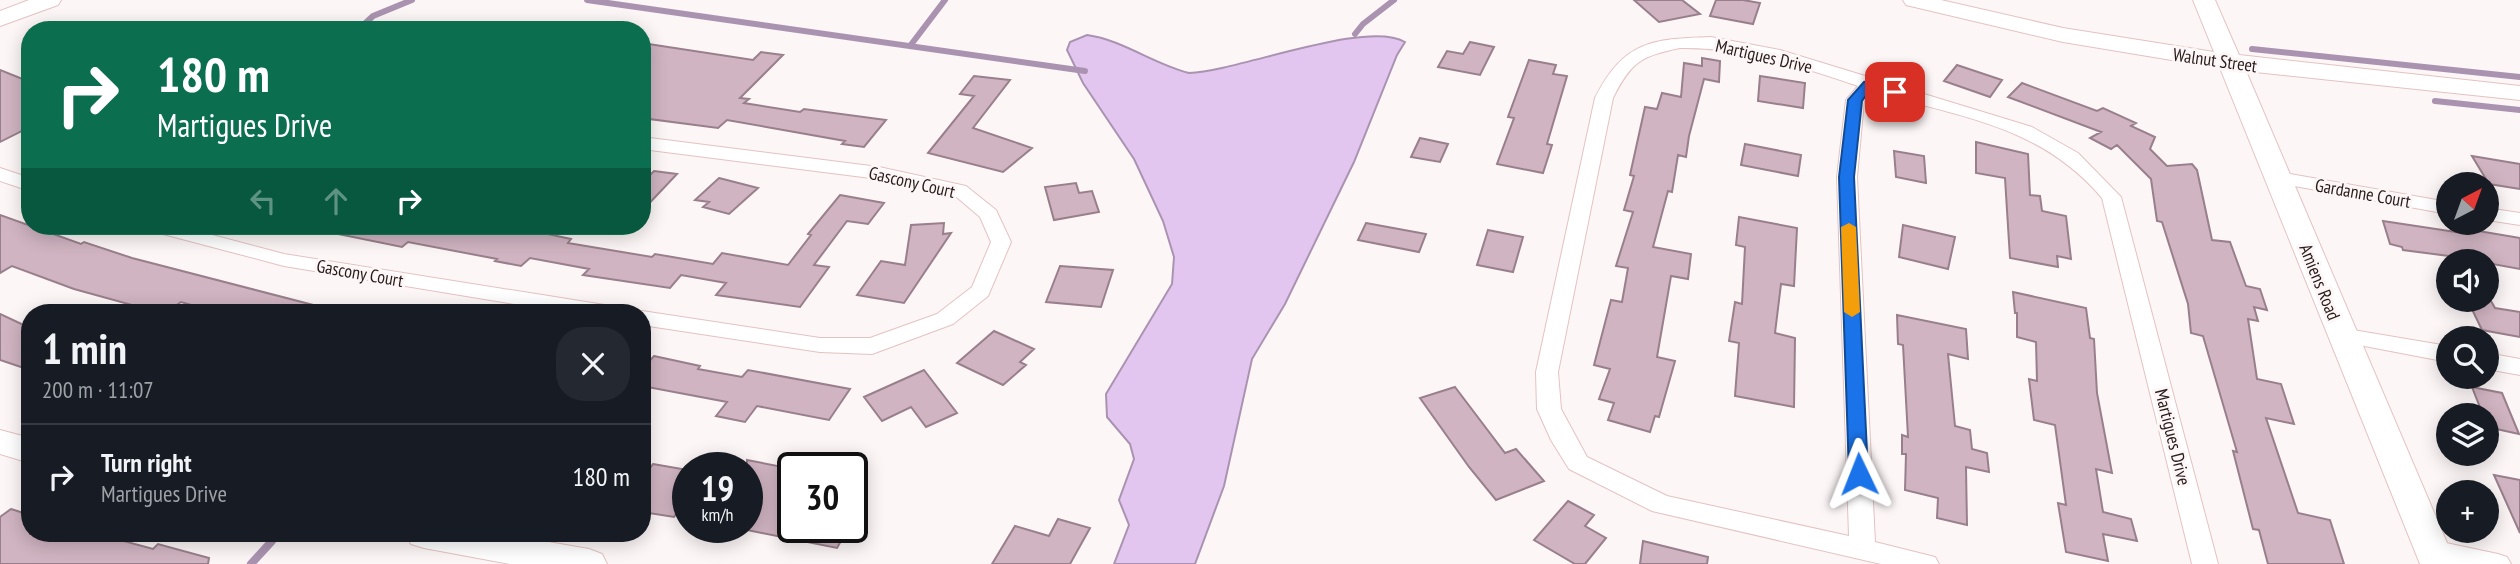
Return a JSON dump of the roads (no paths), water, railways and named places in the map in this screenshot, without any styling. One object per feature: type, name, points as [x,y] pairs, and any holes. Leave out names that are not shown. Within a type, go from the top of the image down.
[{"type":"street","points":[[0,19],[50,0]]},
{"type":"street","name":"Walnut Street","points":[[1914,0],[2090,41],[2230,63],[2520,93]]},
{"type":"street","name":"Amiens Road","points":[[2204,0],[2435,557]]},
{"type":"street","name":"Martigues Drive","points":[[1926,564],[1757,528],[1661,504],[1578,463],[1563,440],[1549,409],[1547,372],[1604,98],[1619,68],[1646,49],[1686,42],[1734,45],[1792,59],[1869,85],[2000,122],[2044,139],[2089,170],[2111,197],[2205,564]]},
{"type":"street","points":[[1862,550],[1846,177],[1855,100],[1869,85]]},
{"type":"street","name":"Gascony Court","points":[[651,144],[879,173],[959,190],[989,214],[1001,243],[981,290],[946,319],[872,346],[820,345],[651,319]]},
{"type":"street","points":[[0,174],[21,182]]},
{"type":"street","name":"Gardanne Court","points":[[2278,178],[2436,206]]},
{"type":"street","points":[[2499,216],[2520,219]]},
{"type":"street","name":"Gascony Court","points":[[189,235],[284,260],[555,304]]},
{"type":"street","points":[[2341,335],[2436,352]]},
{"type":"street","points":[[2499,363],[2520,367]]},
{"type":"street","points":[[0,442],[21,448]]},
{"type":"street","points":[[468,542],[589,564]]},
{"type":"street","points":[[2435,557],[2498,564]]},
{"type":"waterway","points":[[368,21],[373,16],[412,0]]},
{"type":"waterway","points":[[587,0],[1085,71]]},
{"type":"waterway","points":[[910,46],[945,0]]},
{"type":"waterway","points":[[1355,34],[1363,24],[1394,0]]},
{"type":"waterway","points":[[2252,49],[2520,77]]},
{"type":"waterway","points":[[2435,101],[2520,110]]},
{"type":"waterway","points":[[251,564],[271,542]]}]
